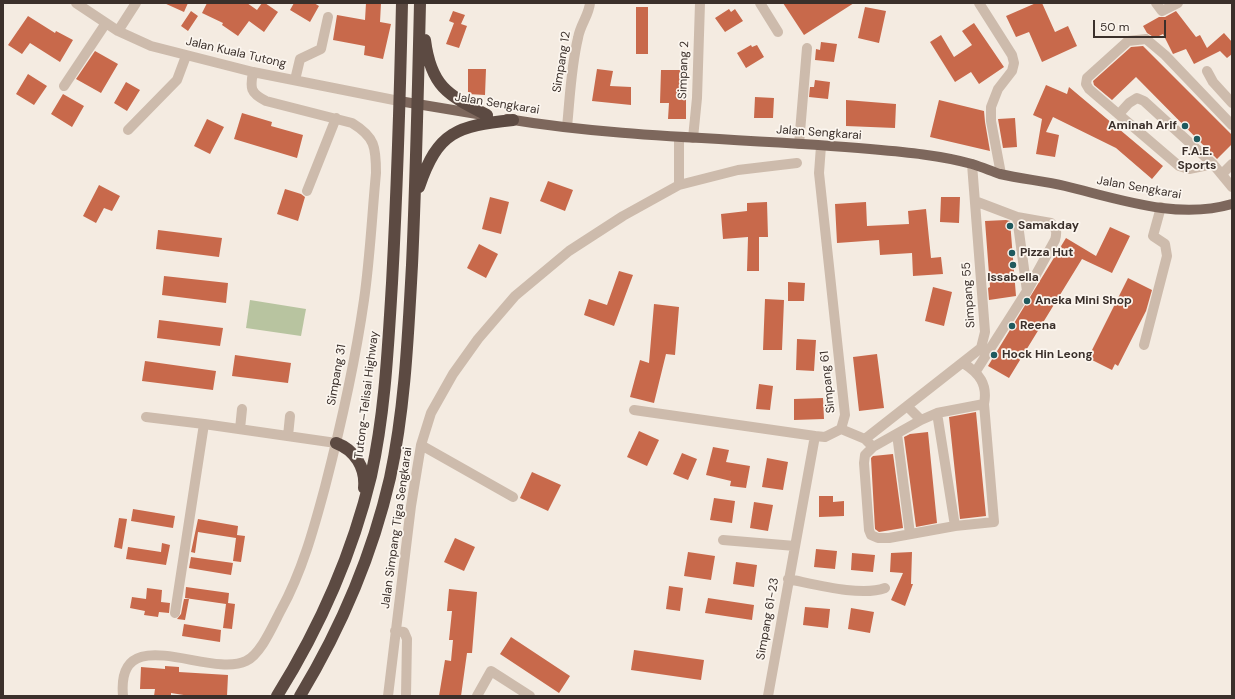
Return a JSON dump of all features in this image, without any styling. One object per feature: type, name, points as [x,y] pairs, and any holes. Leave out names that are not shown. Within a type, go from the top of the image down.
[{"type":"highway","name":"Tutong–Telisai Highway","points":[[277,696],[300,659],[323,614],[343,568],[358,525],[371,475],[384,383],[396,196],[402,3]]},
{"type":"highway","points":[[300,696],[342,621],[361,574],[376,529],[390,478],[406,363],[415,197],[420,4]]},
{"type":"highway","points":[[420,4],[427,56],[437,81],[444,90],[457,99],[487,115]]},
{"type":"highway","points":[[415,197],[428,160],[435,150],[453,134],[467,127],[513,120]]},
{"type":"highway","points":[[336,443],[344,446],[354,456],[364,473],[364,489],[358,525]]},
{"type":"main road","name":"Jalan Sengkarai","points":[[399,101],[513,120],[567,126],[679,137],[799,144],[908,153],[972,164],[1001,174],[1044,181],[1162,207],[1195,210],[1217,208],[1232,204]]},
{"type":"street","name":"Jalan Kuala Tutong","points":[[76,3],[118,31],[151,46],[253,72],[399,101]]},
{"type":"street","points":[[118,31],[136,3]]},
{"type":"street","name":"Simpang 2","points":[[693,138],[697,98],[700,3]]},
{"type":"street","points":[[760,3],[778,32]]},
{"type":"street","points":[[979,3],[1012,55],[1014,63],[1012,72],[998,89],[991,107],[991,121],[1001,174]]},
{"type":"street","points":[[1156,3],[1162,11],[1178,3]]},
{"type":"street","name":"Simpang 12","points":[[567,126],[575,49],[579,33],[590,6]]},
{"type":"street","points":[[295,80],[300,59],[321,49],[328,18]]},
{"type":"street","points":[[64,86],[106,23]]},
{"type":"street","points":[[1212,164],[1189,169],[1179,166],[1089,89],[1086,84],[1087,78],[1128,41],[1146,39],[1165,55],[1232,125]]},
{"type":"street","points":[[799,144],[807,48]]},
{"type":"street","points":[[128,130],[177,80],[186,56]]},
{"type":"street","points":[[1207,71],[1213,82],[1232,103]]},
{"type":"street","name":"Simpang 31","points":[[123,696],[123,676],[130,662],[140,656],[157,655],[229,664],[244,662],[256,655],[282,608],[299,571],[317,516],[341,424],[364,299],[376,173],[376,155],[372,140],[363,130],[352,123],[266,101],[258,97],[252,92],[251,85],[253,72]]},
{"type":"street","points":[[1119,114],[1129,102],[1137,98],[1144,101],[1212,164],[1232,187]]},
{"type":"street","points":[[307,192],[336,118]]},
{"type":"street","points":[[679,137],[679,185]]},
{"type":"street","name":"Simpang 61","points":[[634,410],[815,436],[833,434],[841,429],[845,415],[819,173],[821,146]]},
{"type":"street","name":"Jalan Simpang Tiga Sengkarai","points":[[388,696],[411,506],[421,445],[431,413],[453,374],[478,339],[515,296],[569,251],[623,216],[679,185],[738,170],[797,163]]},
{"type":"street","name":"Simpang 55","points":[[865,439],[981,348],[985,332],[972,164]]},
{"type":"street","points":[[1222,174],[1232,164]]},
{"type":"street","points":[[975,201],[1018,217],[1051,223],[1055,227],[1057,233],[1056,240],[1027,292],[976,371]]},
{"type":"street","points":[[1144,345],[1167,256],[1165,244],[1153,236],[1162,207]]},
{"type":"street","points":[[1018,217],[1027,292]]},
{"type":"street","points":[[962,362],[976,371],[985,387],[986,393],[984,404],[994,522],[955,526],[878,538],[871,535],[869,530],[864,463],[865,455],[873,447],[921,420],[937,413],[984,404]]},
{"type":"street","points":[[907,406],[921,420]]},
{"type":"street","points":[[240,429],[242,409]]},
{"type":"street","points":[[937,413],[955,526]]},
{"type":"street","points":[[288,436],[290,416]]},
{"type":"street","points":[[146,417],[336,443]]},
{"type":"street","points":[[175,614],[204,424]]},
{"type":"street","points":[[841,429],[865,439],[873,447]]},
{"type":"street","points":[[897,434],[910,534]]},
{"type":"street","name":"Simpang 61-23","points":[[768,696],[815,436]]},
{"type":"street","points":[[421,445],[512,497]]},
{"type":"street","points":[[723,540],[795,546]]},
{"type":"street","points":[[788,580],[856,590],[877,591],[885,588]]},
{"type":"street","points":[[395,631],[404,632],[407,639],[406,696]]},
{"type":"street","points":[[477,696],[491,671],[530,696]]},
{"type":"green space","points":[[250,300],[306,309],[301,336],[246,328]]},
{"type":"building","points":[[164,3],[188,3],[184,12]]},
{"type":"building","points":[[207,3],[247,3],[257,10],[262,3],[265,3],[278,12],[264,32],[249,21],[238,36],[222,25],[223,23],[202,13]]},
{"type":"building","points":[[294,3],[314,3],[319,6],[310,22],[290,10]]},
{"type":"building","points":[[366,3],[381,3],[380,22],[391,24],[383,59],[364,55],[365,46],[333,40],[337,15],[365,20]]},
{"type":"building","points":[[783,3],[854,3],[804,35]]},
{"type":"building","points":[[1036,3],[1042,3],[1055,32],[1068,26],[1077,46],[1042,62],[1029,32],[1016,37],[1006,16]]},
{"type":"building","points":[[636,7],[648,7],[648,54],[636,54]]},
{"type":"building","points":[[865,7],[886,11],[879,43],[858,38]]},
{"type":"building","points":[[729,9],[731,12],[735,9],[743,21],[725,32],[715,18]]},
{"type":"building","points":[[191,11],[198,16],[188,31],[181,26]]},
{"type":"building","points":[[453,11],[465,15],[461,24],[467,26],[459,48],[446,44],[454,23],[449,21]]},
{"type":"building","points":[[1176,11],[1196,37],[1200,35],[1207,48],[1224,33],[1232,42],[1232,54],[1227,58],[1220,51],[1194,64],[1186,49],[1173,54],[1163,34],[1155,38],[1147,33],[1143,26],[1159,17],[1165,17]]},
{"type":"building","points":[[28,16],[55,33],[56,31],[73,40],[60,62],[30,43],[22,54],[8,45]]},
{"type":"building","points":[[974,23],[1004,67],[979,84],[971,72],[955,82],[930,42],[941,35],[954,57],[972,45],[962,31]]},
{"type":"building","points":[[821,42],[837,44],[834,62],[815,60],[816,49],[820,50]]},
{"type":"building","points":[[751,45],[752,47],[757,45],[764,57],[746,68],[737,53]]},
{"type":"building","points":[[1143,46],[1232,135],[1232,144],[1217,159],[1136,77],[1112,100],[1094,85],[1093,81],[1131,47]]},
{"type":"building","points":[[95,51],[118,64],[101,93],[76,79]]},
{"type":"building","points":[[468,69],[486,69],[485,95],[468,94]]},
{"type":"building","points":[[597,69],[613,71],[610,86],[631,87],[631,105],[592,101]]},
{"type":"building","points":[[661,70],[686,70],[686,119],[668,119],[669,103],[660,103]]},
{"type":"building","points":[[28,74],[47,86],[34,105],[16,94]]},
{"type":"building","points":[[815,80],[830,82],[828,99],[809,97],[810,87],[814,87]]},
{"type":"building","points":[[126,82],[140,90],[127,111],[114,103]]},
{"type":"building","points":[[1046,85],[1067,94],[1069,87],[1163,166],[1152,179],[1116,148],[1053,117],[1046,132],[1059,135],[1055,157],[1036,154],[1042,119],[1033,115]]},
{"type":"building","points":[[63,94],[84,106],[72,127],[51,114]]},
{"type":"building","points":[[755,97],[774,98],[773,118],[754,118]]},
{"type":"building","points":[[846,100],[896,104],[895,128],[846,126]]},
{"type":"building","points":[[939,100],[984,111],[990,151],[930,137]]},
{"type":"building","points":[[242,113],[272,122],[271,126],[303,135],[297,158],[234,139]]},
{"type":"building","points":[[1015,118],[1017,147],[1003,148],[998,119]]},
{"type":"building","points":[[207,119],[224,127],[210,154],[194,146]]},
{"type":"building","points":[[548,181],[573,190],[565,211],[540,201]]},
{"type":"building","points":[[99,185],[120,196],[112,211],[104,208],[96,223],[83,216]]},
{"type":"building","points":[[285,189],[301,194],[305,197],[298,221],[277,214]]},
{"type":"building","points":[[490,197],[509,202],[501,234],[482,229]]},
{"type":"building","points":[[941,197],[960,197],[959,223],[940,222]]},
{"type":"building","points":[[767,202],[768,237],[759,237],[759,271],[747,271],[748,237],[723,239],[721,214],[747,211],[747,203]]},
{"type":"building","points":[[866,202],[867,226],[909,224],[908,211],[926,209],[931,258],[941,257],[943,274],[913,276],[912,253],[880,255],[879,240],[837,243],[835,204]]},
{"type":"building","points":[[985,221],[1010,221],[1016,296],[989,300],[988,288],[990,287]]},
{"type":"building","points":[[1110,227],[1130,236],[1112,273],[1082,259],[1009,378],[988,366],[1066,238],[1096,256]]},
{"type":"building","points":[[158,230],[222,238],[219,257],[156,249]]},
{"type":"building","points":[[479,244],[498,254],[486,278],[467,268]]},
{"type":"building","points":[[619,271],[633,275],[614,326],[584,315],[589,299],[607,305]]},
{"type":"building","points":[[164,276],[228,283],[226,303],[162,295]]},
{"type":"building","points":[[1128,278],[1152,290],[1146,311],[1118,366],[1115,364],[1112,370],[1088,358]]},
{"type":"building","points":[[788,282],[805,283],[804,301],[788,301]]},
{"type":"building","points":[[933,287],[952,292],[944,326],[925,321]]},
{"type":"building","points":[[765,299],[784,300],[782,350],[763,350]]},
{"type":"building","points":[[654,304],[679,307],[675,355],[666,354],[654,403],[630,397],[640,360],[649,363]]},
{"type":"building","points":[[159,320],[223,328],[220,346],[157,338]]},
{"type":"building","points":[[797,339],[816,340],[814,371],[796,370]]},
{"type":"building","points":[[877,354],[884,408],[859,411],[853,357]]},
{"type":"building","points":[[235,355],[291,363],[288,383],[232,376]]},
{"type":"building","points":[[145,361],[216,371],[213,390],[142,381]]},
{"type":"building","points":[[759,384],[773,386],[770,410],[756,409]]},
{"type":"building","points":[[823,398],[824,419],[794,420],[794,399]]},
{"type":"building","points":[[976,412],[986,516],[960,519],[949,417]]},
{"type":"building","points":[[639,431],[659,440],[647,466],[627,457]]},
{"type":"building","points":[[928,432],[937,523],[916,527],[904,437],[910,434]]},
{"type":"building","points":[[713,447],[729,450],[726,462],[750,466],[746,488],[730,486],[731,481],[706,475]]},
{"type":"building","points":[[682,453],[697,459],[688,480],[673,474]]},
{"type":"building","points":[[893,454],[903,528],[879,532],[875,529],[871,458],[873,456]]},
{"type":"building","points":[[767,458],[788,462],[783,490],[762,487]]},
{"type":"building","points":[[532,472],[561,485],[548,511],[520,498]]},
{"type":"building","points":[[819,496],[833,496],[833,502],[844,501],[844,516],[819,517]]},
{"type":"building","points":[[714,498],[735,501],[732,523],[710,520]]},
{"type":"building","points":[[754,502],[773,505],[768,531],[750,528]]},
{"type":"building","points":[[133,509],[175,516],[173,528],[131,521]]},
{"type":"building","points":[[119,518],[127,519],[122,549],[114,547]]},
{"type":"building","points":[[198,519],[238,526],[237,535],[245,536],[241,562],[233,561],[236,538],[198,532],[195,553],[191,552]]},
{"type":"building","points":[[455,538],[475,547],[464,571],[444,562]]},
{"type":"building","points":[[162,543],[170,545],[166,565],[126,559],[128,547],[161,552]]},
{"type":"building","points":[[816,549],[837,551],[835,569],[814,567]]},
{"type":"building","points":[[688,552],[715,556],[711,580],[684,576]]},
{"type":"building","points":[[912,552],[911,584],[913,584],[905,606],[891,600],[903,573],[890,572],[891,553]]},
{"type":"building","points":[[852,553],[875,555],[873,572],[851,570]]},
{"type":"building","points":[[191,557],[233,563],[231,575],[189,568]]},
{"type":"building","points":[[736,562],[757,565],[754,587],[733,584]]},
{"type":"building","points":[[669,586],[683,588],[680,611],[666,609]]},
{"type":"building","points":[[186,587],[229,593],[228,603],[235,604],[232,629],[223,628],[226,604],[185,598]]},
{"type":"building","points":[[147,588],[162,590],[161,602],[170,603],[169,613],[159,612],[158,617],[144,615],[145,611],[130,608],[132,597],[146,599]]},
{"type":"building","points":[[449,589],[477,592],[472,653],[467,653],[461,696],[439,696],[445,660],[451,661],[453,640],[449,640],[452,611],[447,611]]},
{"type":"building","points":[[708,598],[754,605],[752,620],[705,613]]},
{"type":"building","points":[[184,599],[189,599],[185,620],[177,619],[181,614]]},
{"type":"building","points":[[805,607],[830,609],[828,628],[803,625]]},
{"type":"building","points":[[851,608],[874,612],[870,633],[848,629]]},
{"type":"building","points":[[184,624],[221,630],[220,642],[182,636]]},
{"type":"building","points":[[511,637],[570,676],[559,693],[500,654]]},
{"type":"building","points":[[634,650],[704,660],[701,680],[631,670]]},
{"type":"building","points":[[165,666],[179,667],[179,672],[228,675],[227,696],[190,696],[171,693],[171,696],[154,696],[155,689],[140,689],[141,667],[165,669]]},
{"type":"place","name":"Aminah Arif","points":[[1185,126]]},
{"type":"place","name":"F.A.E. Sports","points":[[1197,139]]},
{"type":"place","name":"Samakday","points":[[1010,226]]},
{"type":"place","name":"Pizza Hut","points":[[1012,253]]},
{"type":"place","name":"Issabella","points":[[1013,265]]},
{"type":"place","name":"Aneka Mini Shop","points":[[1027,301]]},
{"type":"place","name":"Reena","points":[[1012,326]]},
{"type":"place","name":"Hock Hin Leong","points":[[994,355]]}]
